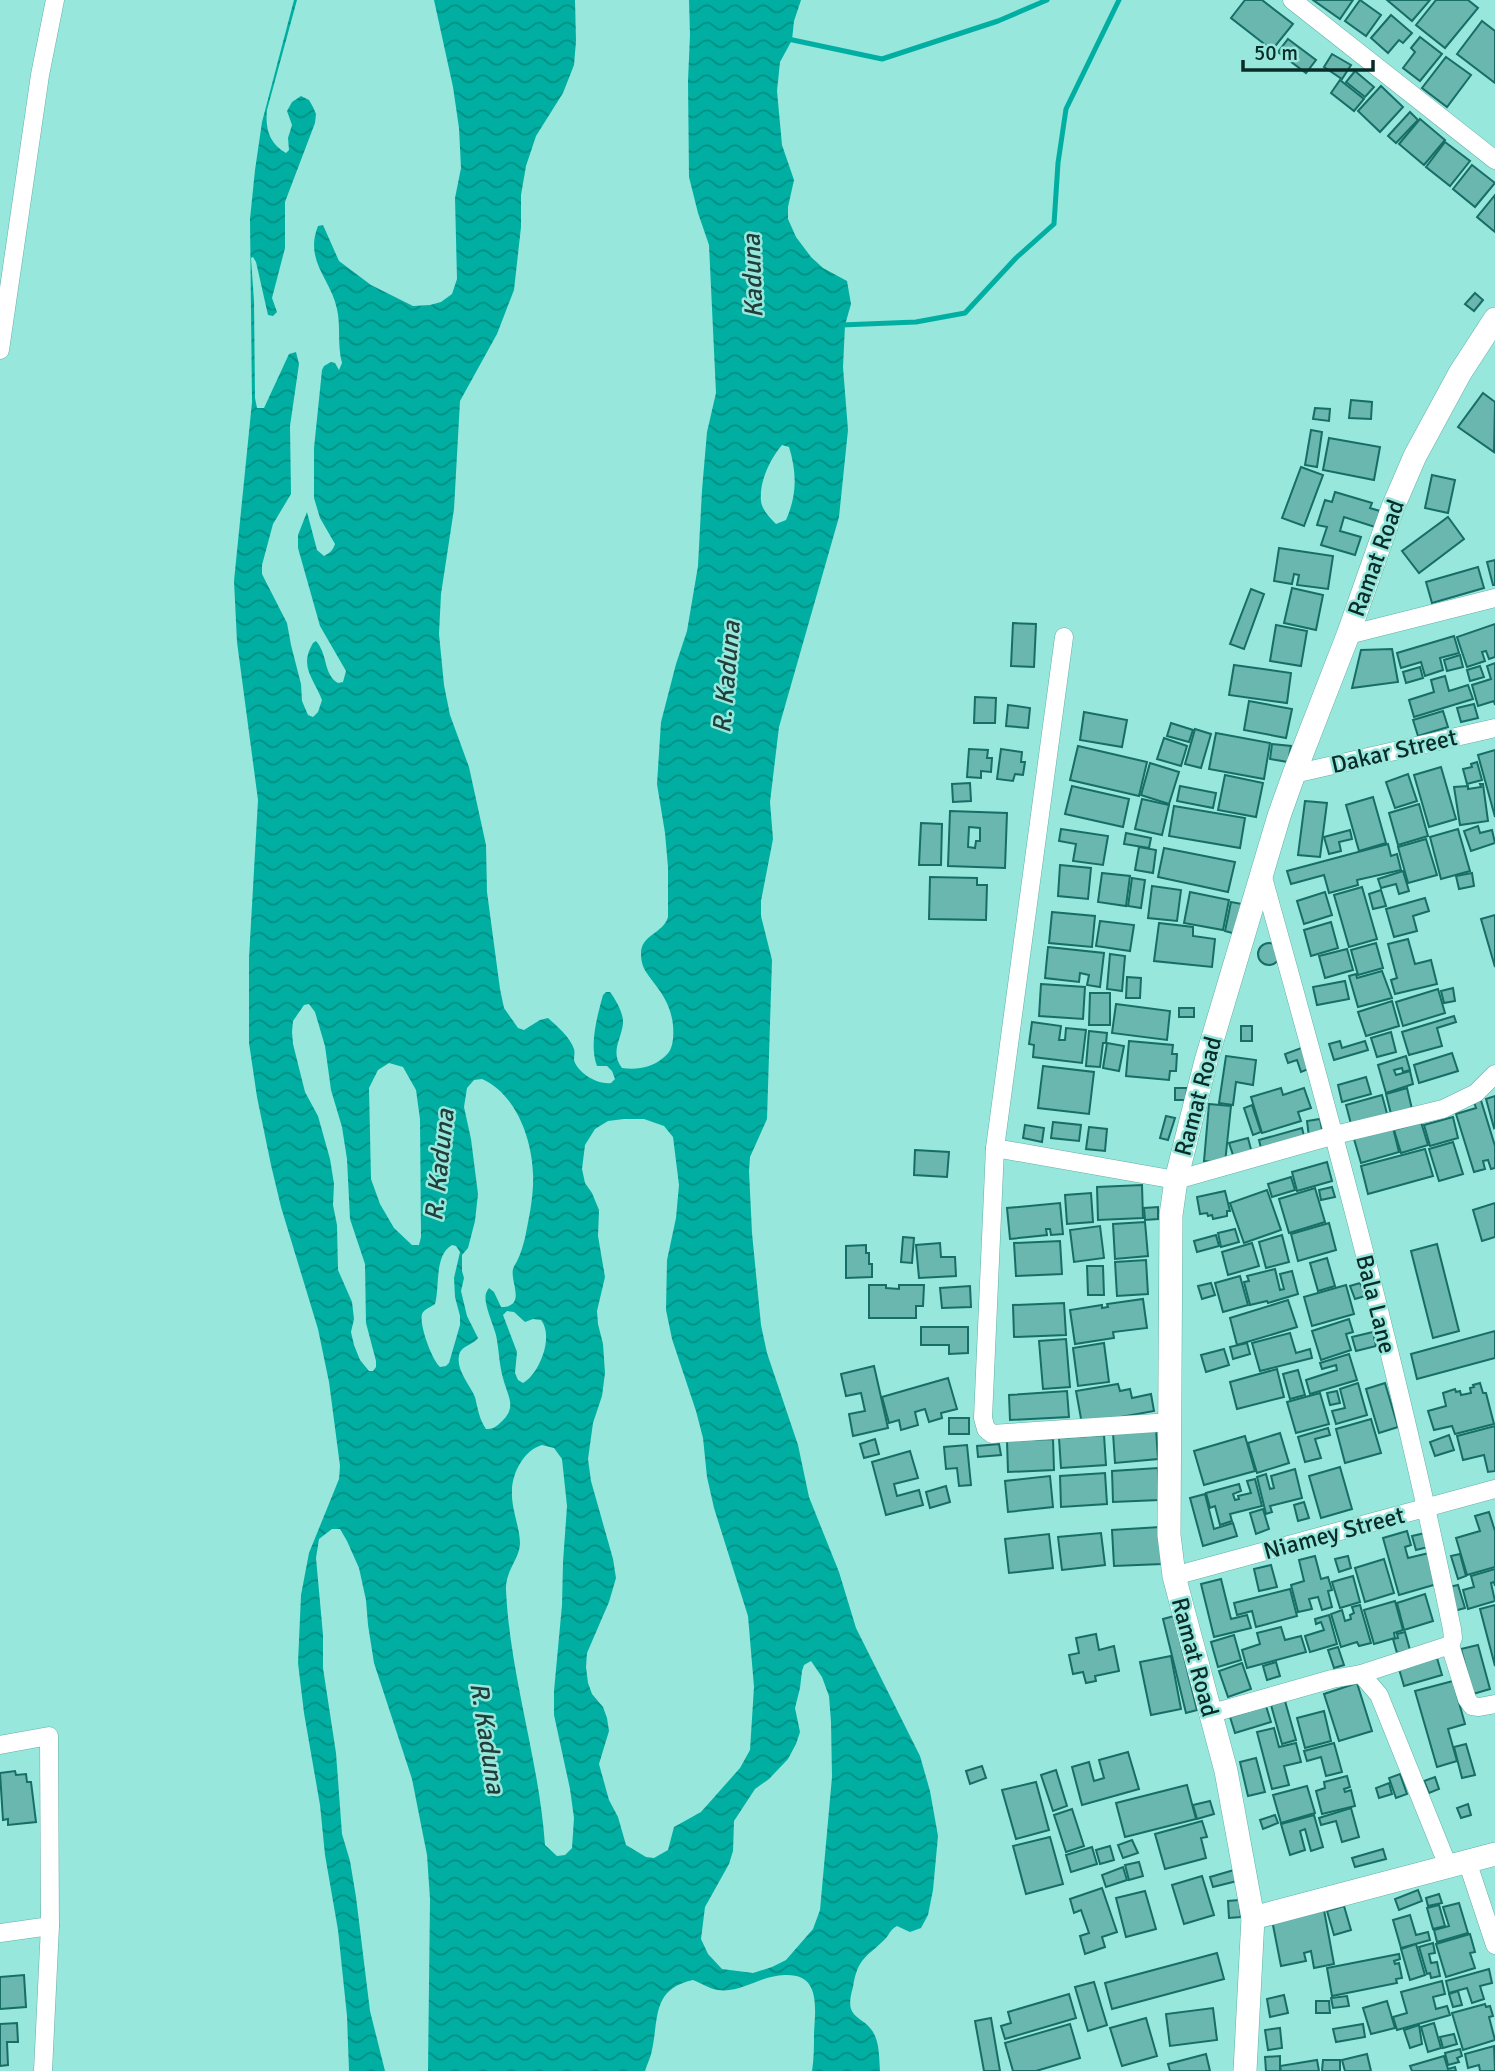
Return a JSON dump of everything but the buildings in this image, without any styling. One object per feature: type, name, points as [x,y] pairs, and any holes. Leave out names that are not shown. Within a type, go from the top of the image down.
[{"type":"street","points":[[0,350],[40,75],[55,0]]},
{"type":"street","points":[[1292,0],[1495,160]]},
{"type":"street","name":"Ramat Road","points":[[1245,2071],[1253,1919],[1226,1771],[1174,1576],[1169,1535],[1171,1215],[1176,1180],[1206,1061],[1294,775],[1348,635],[1393,507],[1415,456],[1460,373],[1495,319]]},
{"type":"street","points":[[1348,635],[1495,598]]},
{"type":"street","points":[[1064,638],[996,1149],[983,1418],[986,1429],[992,1434],[1171,1422]]},
{"type":"street","name":"Dakar Street","points":[[1294,775],[1495,729]]},
{"type":"street","name":"Bala Lane","points":[[1262,874],[1335,1135],[1427,1507],[1452,1629],[1453,1638],[1450,1644],[1467,1699],[1472,1706],[1495,1704]]},
{"type":"street","points":[[996,1149],[1176,1180],[1335,1135],[1443,1109],[1476,1093],[1495,1074]]},
{"type":"street","name":"Niamey Street","points":[[1174,1576],[1495,1489]]},
{"type":"street","points":[[1209,1714],[1332,1679],[1361,1674],[1450,1644]]},
{"type":"street","points":[[1361,1674],[1379,1695],[1495,1945]]},
{"type":"street","points":[[0,1745],[49,1736],[50,1927],[43,2071]]},
{"type":"street","points":[[1253,1919],[1495,1854]]},
{"type":"street","points":[[0,1933],[50,1927]]},
{"type":"water","points":[[294,0],[297,0],[267,110],[268,129],[272,140],[286,153],[289,150],[288,138],[292,125],[287,111],[292,102],[301,96],[309,100],[316,114],[285,202],[285,248],[272,298],[277,312],[273,316],[268,315],[256,262],[251,258],[257,408],[264,408],[289,354],[296,352],[299,364],[290,426],[291,494],[273,524],[262,574],[287,623],[301,684],[302,701],[308,715],[313,717],[322,700],[307,666],[313,643],[316,641],[320,646],[333,679],[338,683],[343,682],[346,671],[320,626],[298,548],[298,535],[307,512],[317,550],[324,556],[335,544],[320,518],[314,498],[314,448],[322,370],[331,362],[335,363],[339,370],[342,363],[337,309],[314,250],[318,226],[323,225],[339,261],[371,285],[413,306],[441,302],[452,294],[457,279],[455,198],[461,168],[459,128],[434,0],[575,0],[574,65],[563,93],[536,136],[526,166],[521,195],[521,227],[514,290],[497,334],[460,401],[454,509],[441,594],[439,634],[450,715],[469,767],[486,845],[487,892],[504,1008],[518,1028],[524,1030],[548,1018],[570,1040],[574,1060],[580,1070],[595,1080],[611,1083],[615,1079],[612,1071],[607,1066],[597,1066],[594,1049],[596,1022],[606,992],[612,995],[622,1016],[617,1057],[622,1068],[644,1068],[654,1064],[669,1052],[673,1039],[670,1009],[645,970],[641,954],[645,942],[662,927],[668,917],[668,867],[657,784],[661,722],[687,631],[698,566],[707,432],[716,393],[709,245],[689,177],[689,0],[801,0],[794,21],[792,40],[780,62],[777,91],[782,145],[794,180],[788,219],[796,237],[811,257],[823,268],[847,281],[851,304],[845,325],[843,367],[848,430],[839,517],[779,727],[770,802],[773,839],[761,901],[761,916],[772,960],[767,1119],[750,1157],[749,1171],[761,1325],[767,1353],[798,1445],[809,1497],[839,1572],[856,1628],[920,1756],[938,1836],[933,1890],[928,1915],[921,1928],[910,1932],[895,1927],[864,1958],[855,1977],[850,1998],[851,2009],[876,2037],[880,2071],[812,2071],[815,2010],[812,1990],[801,1978],[790,1975],[776,1976],[726,1990],[718,1990],[693,1980],[670,1990],[660,2006],[645,2071],[428,2071],[430,1899],[427,1855],[412,1779],[374,1663],[359,1568],[340,1529],[332,1529],[319,1539],[316,1558],[323,1668],[336,1753],[342,1834],[356,1897],[370,2011],[385,2071],[349,2071],[347,2016],[338,1930],[298,1663],[301,1595],[309,1553],[339,1479],[340,1466],[329,1382],[318,1329],[281,1207],[257,1097],[249,1043],[249,958],[258,800],[237,642],[234,581],[252,402],[250,219],[262,122]],"holes":[[[782,445],[789,447],[794,475],[790,511],[786,520],[776,524],[765,511],[761,501],[766,471]],[[309,1004],[315,1012],[325,1046],[331,1090],[342,1127],[347,1159],[350,1219],[365,1264],[366,1323],[376,1361],[373,1371],[369,1371],[360,1360],[351,1332],[354,1319],[352,1302],[338,1270],[337,1225],[330,1159],[318,1116],[305,1092],[293,1044],[293,1021],[304,1005]],[[389,1063],[403,1067],[416,1090],[420,1119],[419,1245],[412,1245],[394,1228],[380,1204],[371,1179],[369,1088],[378,1070]],[[482,1079],[494,1086],[513,1106],[529,1146],[533,1174],[525,1238],[513,1269],[515,1298],[509,1306],[501,1307],[489,1288],[486,1295],[510,1402],[506,1417],[497,1426],[488,1429],[461,1372],[459,1361],[462,1350],[478,1338],[467,1316],[461,1291],[464,1278],[462,1255],[468,1248],[478,1194],[464,1107],[467,1088],[474,1080]],[[644,1119],[664,1126],[673,1137],[679,1185],[676,1218],[667,1260],[666,1310],[672,1339],[703,1438],[707,1477],[714,1508],[748,1616],[754,1687],[750,1750],[740,1768],[701,1812],[674,1827],[668,1850],[654,1858],[646,1857],[626,1845],[618,1817],[609,1800],[599,1764],[609,1731],[607,1718],[603,1707],[592,1694],[586,1667],[587,1653],[609,1602],[616,1578],[591,1481],[588,1459],[605,1373],[597,1311],[605,1277],[598,1236],[599,1210],[585,1183],[582,1169],[585,1145],[595,1129],[608,1121]],[[452,1245],[460,1252],[454,1278],[460,1325],[449,1363],[440,1367],[427,1342],[422,1326],[422,1314],[435,1304],[442,1256]],[[507,1311],[514,1312],[525,1322],[541,1320],[545,1327],[546,1344],[540,1363],[523,1383],[515,1373],[517,1352],[503,1315]],[[542,1445],[554,1448],[562,1459],[567,1506],[554,1715],[574,1818],[572,1848],[565,1855],[557,1856],[545,1845],[537,1781],[513,1654],[506,1590],[520,1544],[512,1498],[513,1484],[525,1457]],[[811,1661],[822,1677],[829,1696],[831,1722],[832,1777],[820,1910],[813,1929],[786,1960],[753,1973],[722,1969],[708,1954],[701,1939],[705,1907],[729,1864],[733,1851],[734,1821],[755,1789],[788,1759],[796,1744],[800,1732],[795,1708],[804,1665]]]},
{"type":"waterway","points":[[788,39],[882,59],[998,21],[1047,0]]},
{"type":"waterway","points":[[841,325],[916,322],[965,313],[1016,258],[1054,224],[1058,163],[1066,109],[1119,0]]},
{"type":"water label","name":"Kaduna","points":[[752,276]]},
{"type":"water label","name":"R. Kaduna","points":[[726,677]]},
{"type":"water label","name":"R. Kaduna","points":[[439,1165]]},
{"type":"water label","name":"R. Kaduna","points":[[488,1738]]}]
